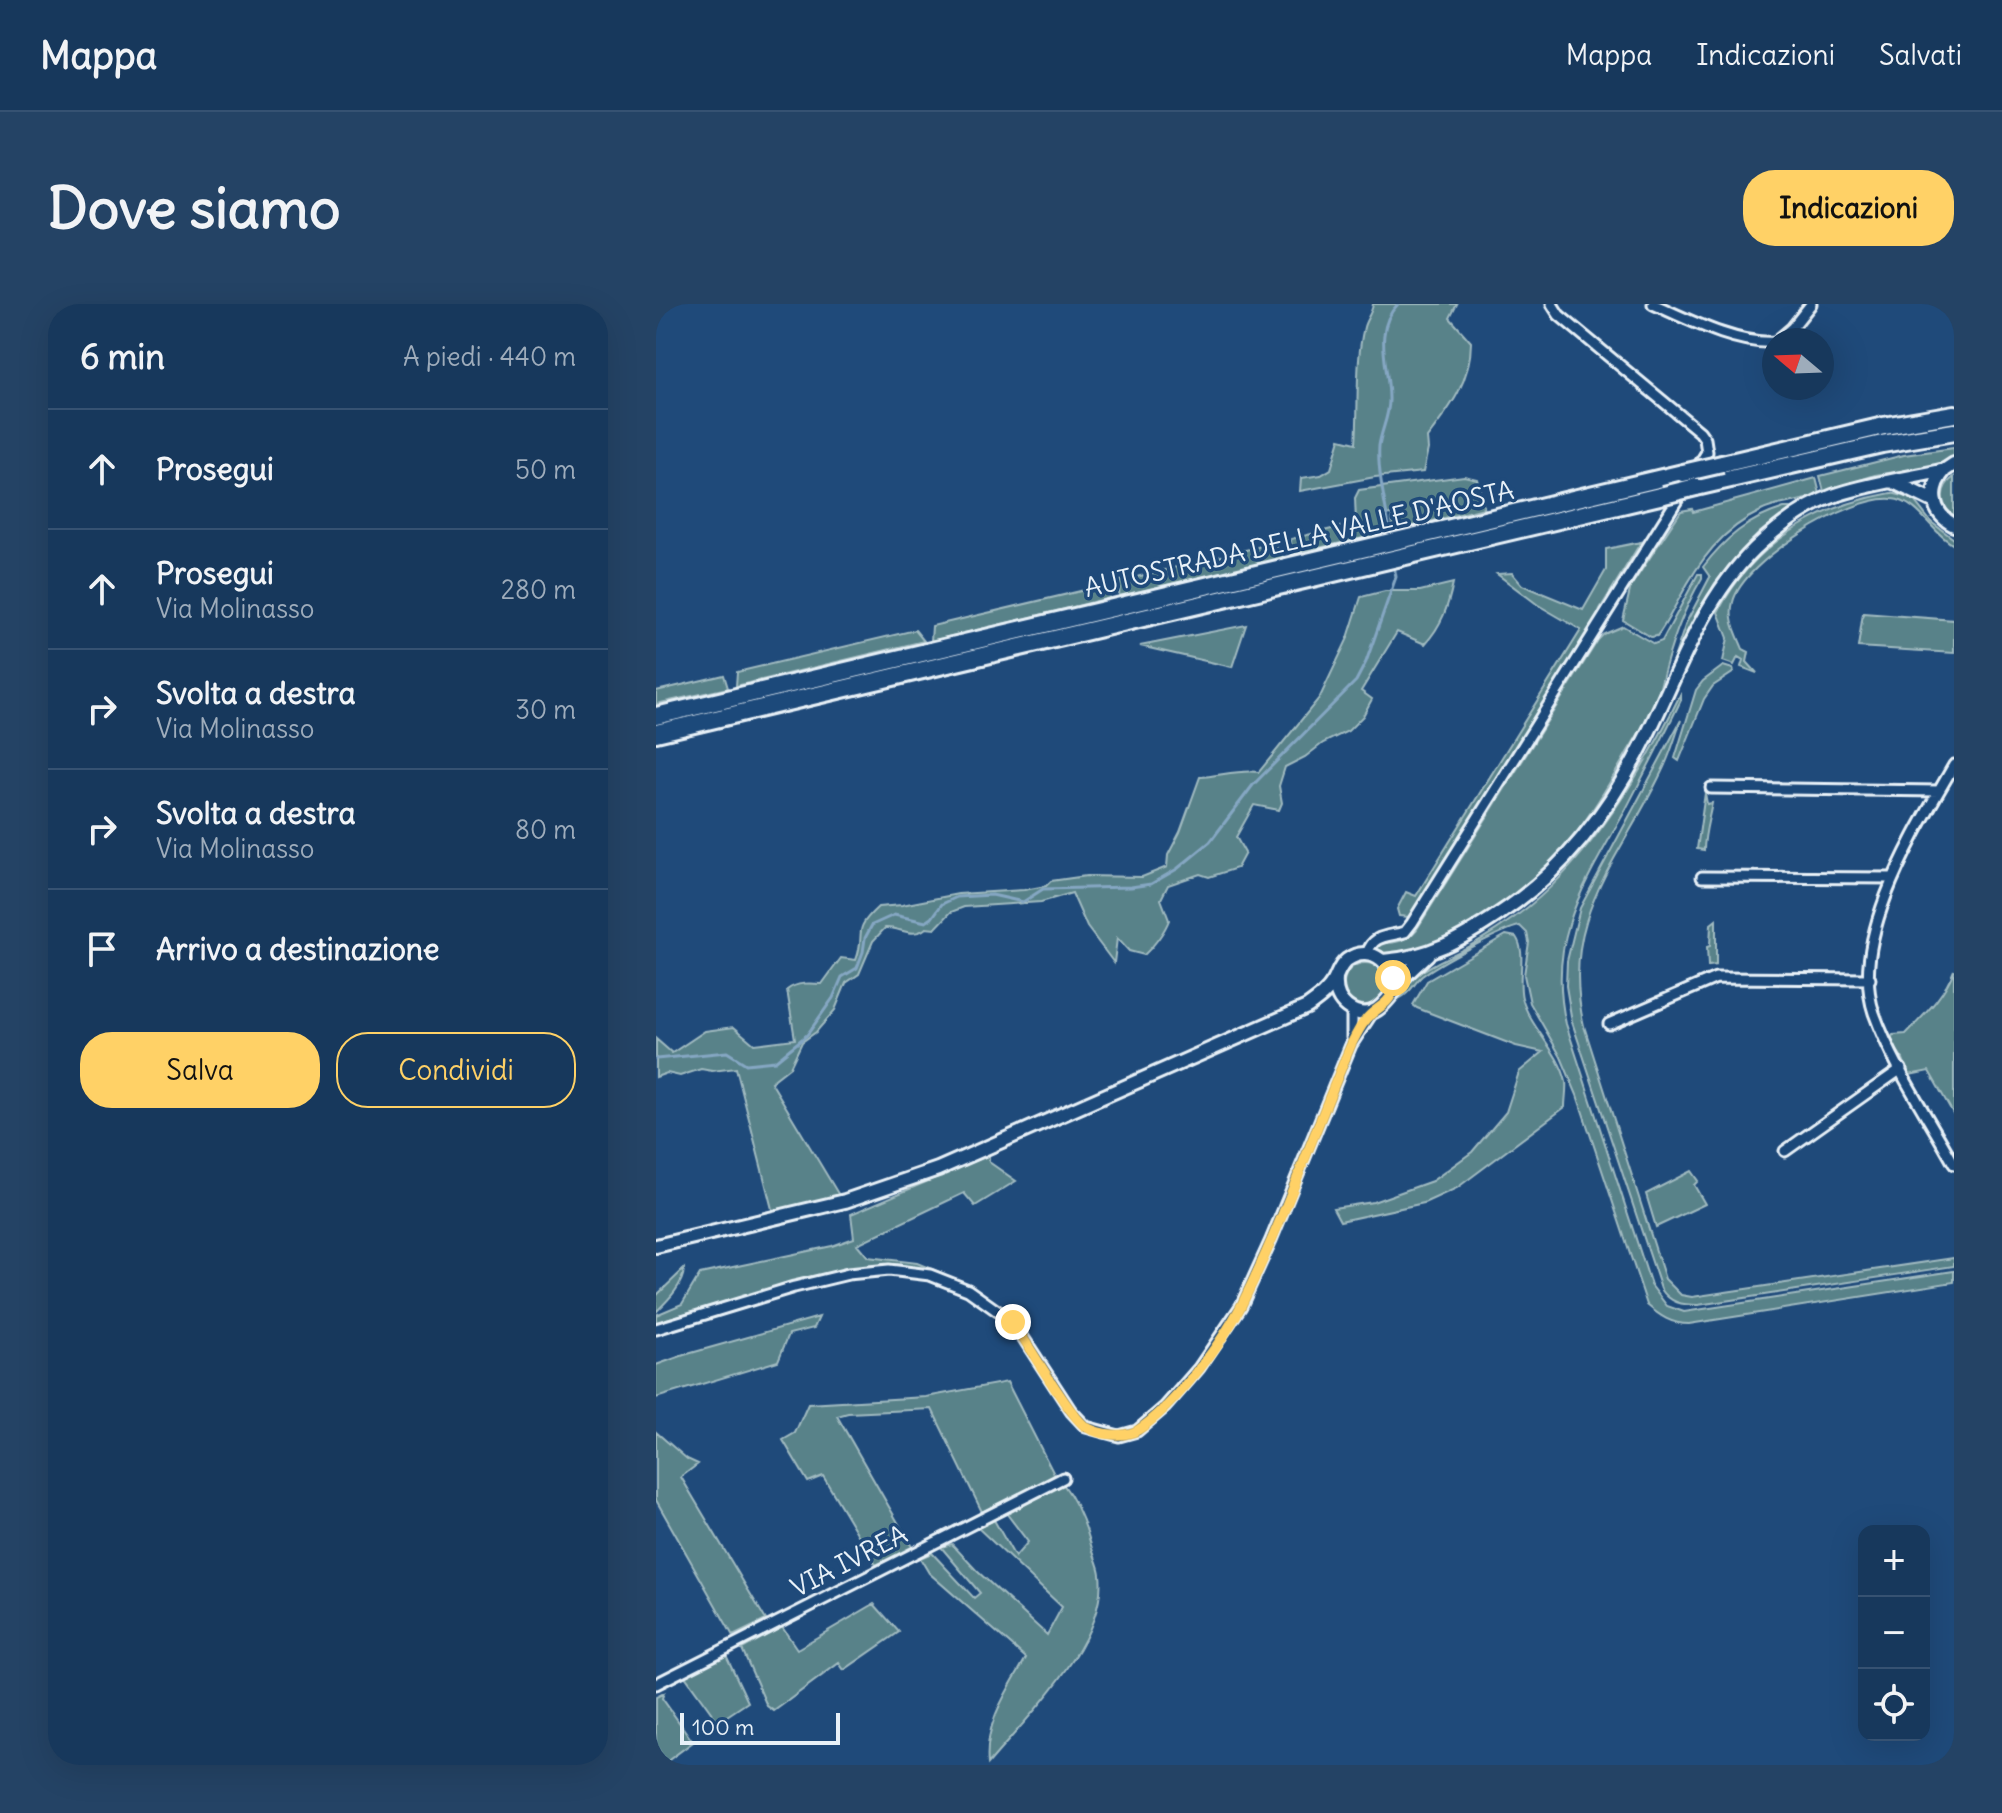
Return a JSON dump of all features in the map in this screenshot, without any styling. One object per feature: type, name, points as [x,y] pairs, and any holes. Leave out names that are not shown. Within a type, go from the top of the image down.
[{"type":"highway","name":"AUTOSTRADA DELLA VALLE D'AOSTA","points":[[656,716],[732,706],[921,662],[940,666],[1117,625],[1277,577],[1295,564],[1390,550],[1481,530],[1683,473],[1884,426],[1954,414]]},
{"type":"highway","name":"AUTOSTRADA DELLA VALLE D'AOSTA","points":[[1500,525],[1664,495],[1882,444],[1954,432]]},
{"type":"highway","name":"AUTOSTRADA DELLA VALLE D'AOSTA","points":[[921,662],[937,649],[1115,607],[1277,577],[1303,580],[1390,550]]},
{"type":"highway","name":"AUTOSTRADA DELLA VALLE D'AOSTA","points":[[656,733],[732,706]]},
{"type":"main road","points":[[1307,1007],[1329,1003],[1362,1013],[1373,1012],[1383,1006],[1407,974],[1428,954],[1478,929],[1514,905],[1574,850],[1607,805],[1644,742],[1711,604],[1739,565],[1763,541],[1807,509],[1833,496],[1950,467]]},
{"type":"main road","points":[[1950,467],[1936,483],[1933,501],[1940,515],[1954,525]]},
{"type":"main road","points":[[1894,482],[1933,501]]},
{"type":"main road","points":[[656,1246],[845,1201],[938,1169],[1307,1007],[1324,996],[1347,960],[1367,954],[1383,961],[1428,954]]},
{"type":"main road","points":[[1383,961],[1393,976],[1392,994]]},
{"type":"main road","points":[[1336,979],[1337,993],[1348,1008]]},
{"type":"street","points":[[1367,954],[1374,940],[1383,935],[1405,932],[1412,923],[1707,452],[1705,439],[1700,432],[1559,315],[1552,304]]},
{"type":"street","points":[[1653,304],[1699,324],[1762,343]]},
{"type":"street","points":[[1792,328],[1811,304]]},
{"type":"street","points":[[1954,765],[1893,878],[1878,920],[1870,979],[1873,1011],[1954,1164]]},
{"type":"street","points":[[1711,788],[1939,791]]},
{"type":"street","points":[[1702,877],[1893,878]]},
{"type":"street","points":[[1609,1024],[1716,978],[1870,979]]},
{"type":"street","points":[[1348,1008],[1353,1027],[1351,1045]]},
{"type":"street","points":[[656,1329],[848,1274],[889,1270],[930,1275],[968,1290],[1013,1322],[1071,1411],[1086,1427],[1119,1436],[1137,1431],[1165,1407],[1199,1368],[1241,1306],[1351,1045],[1373,1012]]},
{"type":"street","points":[[1785,1151],[1901,1069]]},
{"type":"street","name":"VIA IVREA","points":[[656,1684],[1063,1478]]},
{"type":"green space","points":[[1373,304],[1457,304],[1450,318],[1471,342],[1463,382],[1427,438],[1423,472],[1300,491],[1301,478],[1321,475],[1331,469],[1340,439],[1356,443],[1359,355],[1364,327]]},
{"type":"green space","points":[[1954,448],[1954,457],[1935,466],[1875,475],[1824,492],[1820,476],[1904,455]]},
{"type":"green space","points":[[1464,476],[1477,479],[1484,508],[1393,531],[1392,514],[1382,515],[1382,534],[1291,554],[1291,539],[1356,523],[1355,498],[1359,490]]},
{"type":"green space","points":[[1954,477],[1954,516],[1943,502],[1943,491]]},
{"type":"green space","points":[[1816,478],[1820,494],[1761,511],[1723,537],[1695,572],[1657,636],[1651,637],[1623,620],[1631,586],[1681,511],[1692,509],[1693,512]]},
{"type":"green space","points":[[1891,493],[1912,498],[1931,522],[1954,539],[1954,545],[1910,505],[1892,499],[1874,501],[1826,519],[1777,550],[1756,568],[1733,602],[1734,626],[1743,649],[1749,652],[1747,662],[1757,673],[1741,667],[1743,660],[1738,657],[1734,665],[1723,661],[1728,638],[1718,612],[1749,567],[1769,548],[1813,518],[1864,499]]},
{"type":"green space","points":[[1784,508],[1793,508],[1759,533],[1715,583],[1669,673],[1686,623],[1710,577],[1703,567],[1738,531]]},
{"type":"green space","points":[[1641,542],[1600,609],[1592,630],[1425,893],[1409,917],[1399,916],[1397,909],[1406,892],[1416,896],[1581,630],[1538,605],[1497,574],[1512,573],[1522,585],[1583,610],[1606,570],[1606,549]]},
{"type":"green space","points":[[1274,543],[1284,558],[1119,596],[1120,581]]},
{"type":"green space","points":[[1698,574],[1702,574],[1702,578],[1676,633],[1649,714],[1594,808],[1554,861],[1514,898],[1447,939],[1405,954],[1375,951],[1382,943],[1401,940],[1417,929],[1598,640],[1623,626],[1654,644],[1662,641]]},
{"type":"green space","points":[[1453,583],[1444,615],[1425,644],[1397,632],[1361,691],[1372,699],[1363,716],[1348,731],[1285,767],[1279,786],[1282,803],[1279,810],[1254,805],[1236,837],[1245,853],[1237,868],[1209,877],[1200,874],[1168,885],[1161,899],[1169,920],[1144,955],[1129,951],[1117,938],[1114,963],[1087,927],[1072,893],[1041,902],[964,907],[951,912],[935,929],[926,928],[911,933],[885,928],[873,941],[859,974],[846,983],[835,1010],[816,1032],[802,1042],[790,1067],[771,1082],[840,1197],[773,1213],[736,1068],[701,1069],[680,1076],[667,1073],[656,1077],[656,1039],[672,1053],[705,1031],[734,1027],[754,1044],[795,1039],[787,990],[799,984],[822,984],[841,958],[856,960],[864,922],[878,907],[958,894],[1024,890],[1046,886],[1051,881],[1086,876],[1142,877],[1167,867],[1168,855],[1200,777],[1259,772],[1320,697],[1348,638],[1361,597],[1385,591],[1420,591]]},
{"type":"green space","points":[[1102,586],[1110,598],[931,641],[932,626]]},
{"type":"green space","points":[[1863,613],[1954,620],[1954,653],[1858,647]]},
{"type":"green space","points":[[1246,625],[1232,667],[1140,646]]},
{"type":"green space","points":[[915,630],[924,641],[736,686],[737,672]]},
{"type":"green space","points":[[1723,666],[1734,672],[1713,686],[1704,699],[1679,761],[1675,758],[1696,690]]},
{"type":"green space","points":[[724,675],[728,688],[656,704],[656,691]]},
{"type":"green space","points":[[1681,693],[1681,700],[1660,742],[1583,887],[1565,938],[1561,965],[1566,1024],[1651,1285],[1667,1306],[1684,1312],[1954,1271],[1954,1282],[1689,1324],[1666,1319],[1647,1305],[1577,1095],[1561,1057],[1530,1003],[1524,975],[1529,942],[1527,933],[1520,926],[1499,933],[1422,976],[1400,998],[1420,973],[1513,918],[1552,886],[1615,808]]},
{"type":"green space","points":[[1681,720],[1664,767],[1598,890],[1579,952],[1578,987],[1584,1026],[1665,1279],[1681,1295],[1692,1297],[1954,1258],[1954,1266],[1698,1305],[1677,1302],[1661,1289],[1572,1022],[1566,986],[1567,961],[1580,908]]},
{"type":"green space","points":[[1705,793],[1707,804],[1712,803],[1704,850],[1697,849]]},
{"type":"green space","points":[[1716,920],[1716,965],[1708,966],[1711,924]]},
{"type":"green space","points":[[1506,935],[1516,937],[1519,943],[1522,998],[1562,1071],[1566,1085],[1565,1107],[1457,1188],[1424,1203],[1340,1221],[1333,1208],[1373,1202],[1432,1181],[1472,1152],[1506,1112],[1519,1072],[1543,1052],[1516,1046],[1413,1005],[1427,981]]},
{"type":"green space","points":[[1365,963],[1380,969],[1386,984],[1380,999],[1365,1005],[1350,999],[1344,984],[1350,969]]},
{"type":"green space","points":[[1954,970],[1954,1115],[1929,1071],[1909,1075],[1890,1040],[1893,1035],[1906,1034],[1927,1012]]},
{"type":"green space","points":[[989,1155],[989,1162],[1016,1181],[975,1206],[964,1193],[857,1244],[868,1257],[917,1263],[944,1274],[898,1264],[846,1268],[656,1322],[656,1315],[682,1304],[700,1274],[832,1246],[854,1238],[851,1214]]},
{"type":"green space","points":[[1691,1171],[1698,1181],[1694,1185],[1705,1204],[1656,1227],[1646,1194]]},
{"type":"green space","points":[[684,1269],[678,1287],[656,1312],[656,1296]]},
{"type":"green space","points":[[819,1317],[814,1328],[789,1334],[778,1361],[656,1398],[656,1365]]},
{"type":"green space","points":[[1007,1382],[1055,1476],[982,1512],[932,1409],[837,1416],[912,1547],[876,1565],[823,1476],[808,1482],[783,1440],[795,1433],[808,1404],[926,1397]]},
{"type":"green space","points":[[656,1432],[687,1459],[698,1464],[681,1477],[766,1620],[733,1636],[656,1500]]},
{"type":"green space","points":[[1063,1484],[1080,1513],[1098,1567],[1099,1599],[1092,1625],[1062,1676],[988,1764],[993,1721],[1026,1658],[929,1573],[920,1558],[932,1553],[974,1598],[980,1593],[941,1547],[952,1544],[1047,1635],[1062,1607],[978,1528],[994,1520],[1015,1557],[1028,1542],[1007,1514]]},
{"type":"green space","points":[[874,1604],[899,1632],[844,1670],[839,1663],[774,1711],[767,1706],[742,1649],[782,1627],[797,1649]]},
{"type":"green space","points":[[726,1655],[748,1702],[718,1722],[685,1676]]},
{"type":"green space","points":[[664,1693],[662,1698],[693,1742],[666,1762],[656,1746],[656,1697]]},
{"type":"waterway","points":[[1391,538],[1381,480],[1379,446],[1389,404],[1384,337],[1390,314],[1398,304]]},
{"type":"waterway","points":[[656,1059],[727,1052],[746,1064],[775,1061],[807,1035],[833,998],[842,977],[857,968],[872,925],[894,915],[926,922],[942,904],[957,897],[992,895],[1023,902],[1043,889],[1151,884],[1177,869],[1210,842],[1253,785],[1356,681],[1366,662],[1396,577],[1394,565]]},
{"type":"route","points":[[1013,1322],[1071,1411],[1086,1427],[1119,1436],[1137,1431],[1165,1407],[1199,1368],[1241,1306],[1351,1045],[1365,1021],[1389,1000],[1394,989],[1393,978]]}]
